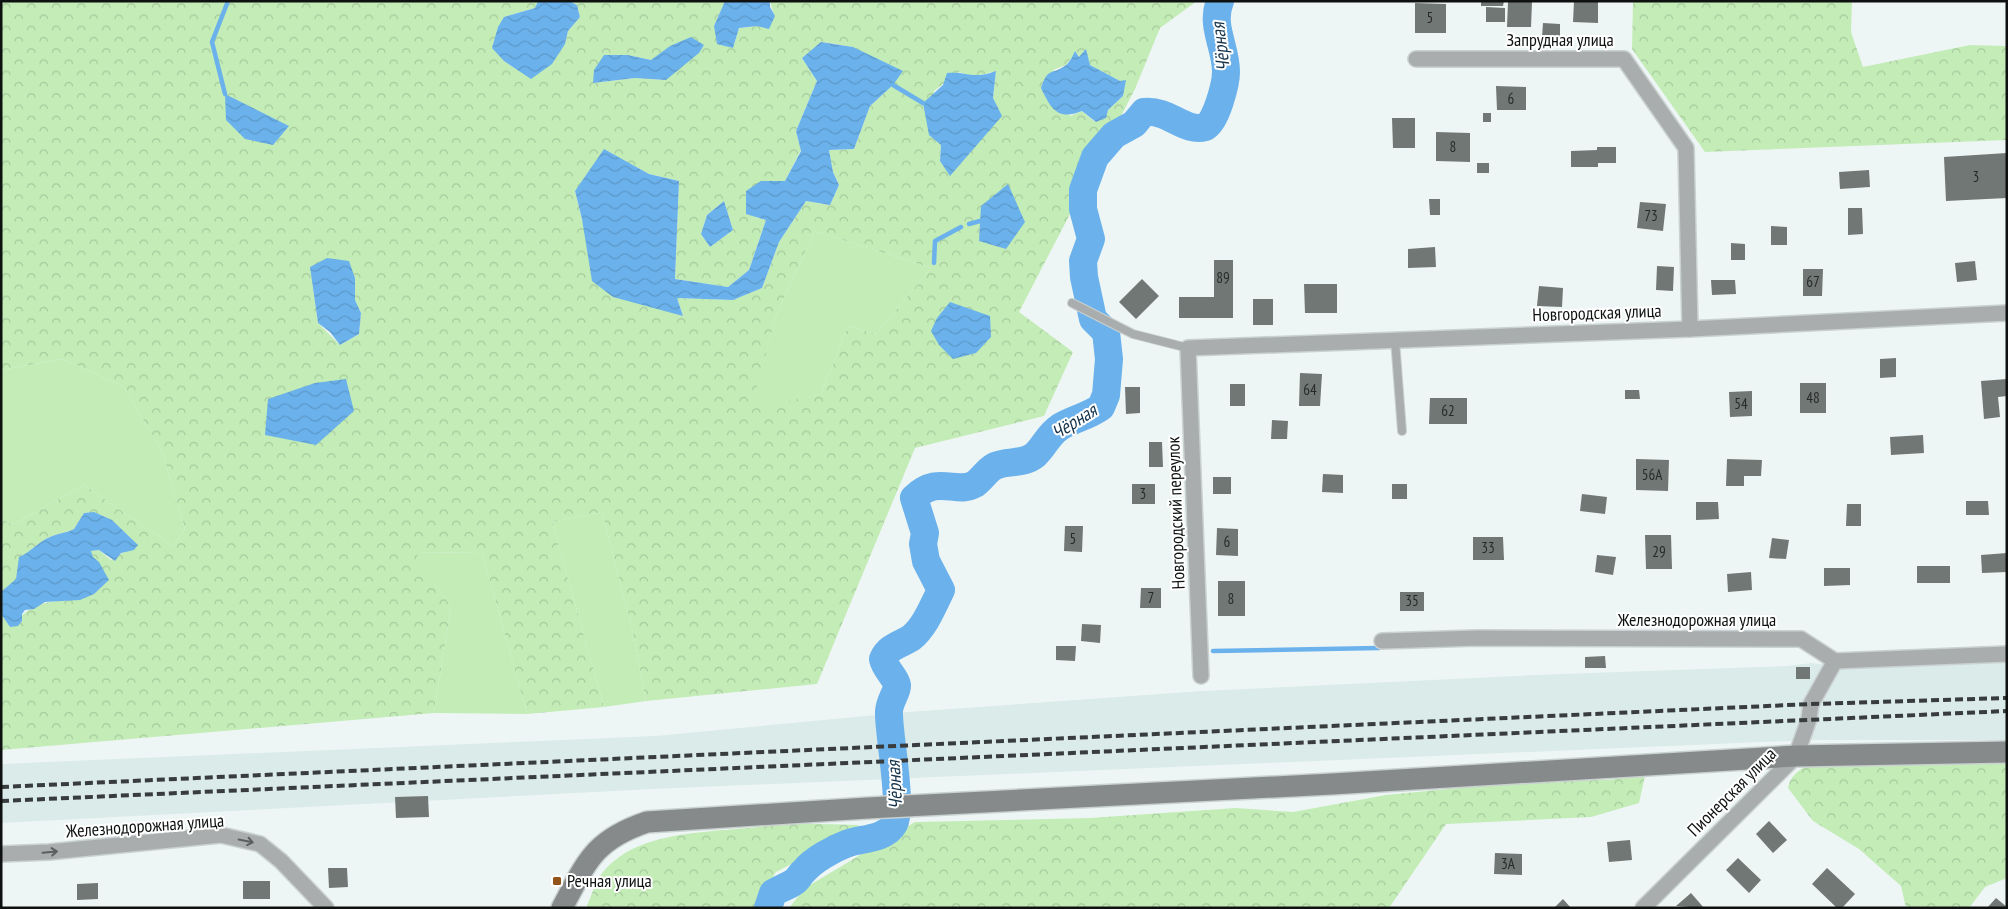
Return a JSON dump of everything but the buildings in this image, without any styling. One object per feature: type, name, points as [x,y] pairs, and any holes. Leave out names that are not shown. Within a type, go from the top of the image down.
[{"type":"street","name":"Запрудная улица","points":[[1416,59],[1624,59],[1686,148],[1690,328]]},
{"type":"street","name":"Новгородская улица","points":[[1188,348],[1690,328],[2007,312]]},
{"type":"street","name":"Новгородский переулок","points":[[1188,348],[1201,676]]},
{"type":"street","name":"Железнодорожная улица","points":[[1380,638],[1801,639],[1835,661]]},
{"type":"street","points":[[1835,661],[2007,654]]},
{"type":"street","name":"Пионерская улица","points":[[1643,908],[1796,756],[1811,704],[1835,661]]},
{"type":"street","points":[[562,908],[588,861],[604,842],[626,830],[647,822],[911,805],[1332,784],[1796,756],[2007,752]]},
{"type":"street","name":"Железнодорожная улица","points":[[1,854],[49,852],[221,835],[260,844],[281,861],[326,908]]},
{"type":"lane","points":[[1072,303],[1111,321],[1133,334],[1188,348]]},
{"type":"lane","points":[[1395,340],[1402,432]]},
{"type":"shaded area","points":[[2007,661],[2007,740],[1812,740],[653,789],[1,823],[1,764],[655,736],[908,712],[1202,691],[1534,675],[1788,666],[1811,663],[1844,667]]},
{"type":"green space","points":[[1,1],[538,1],[535,8],[504,17],[504,61],[516,69],[565,44],[568,31],[580,17],[577,5],[569,1],[725,1],[714,26],[733,48],[739,28],[757,26],[774,16],[770,1],[1197,1],[1160,28],[1135,89],[1019,312],[1073,352],[1044,416],[915,448],[817,684],[646,701],[634,637],[602,512],[552,522],[604,707],[527,714],[482,552],[416,553],[451,607],[434,713],[1,750],[1,614],[10,627],[22,615],[35,607],[49,602],[66,601],[93,557],[91,551],[99,550],[111,560],[127,550],[132,539],[111,520],[99,514],[84,513],[74,529],[46,539],[20,557],[16,580],[1,592],[1,518],[12,525],[84,485],[173,546],[185,529],[162,451],[123,386],[62,359],[1,370]],"holes":[[[822,42],[853,47],[893,85],[870,106],[854,149],[829,150],[833,172],[839,185],[830,205],[806,201],[779,242],[762,288],[733,300],[677,298],[683,316],[582,219],[575,191],[605,150],[649,174],[679,181],[675,279],[728,287],[749,270],[766,220],[755,217],[761,181],[785,181],[801,150],[796,131],[817,81],[802,58]],[[1076,52],[1090,65],[1120,81],[1123,96],[1095,122],[1082,111],[1070,116],[1053,70],[1066,65]],[[628,55],[651,60],[666,80],[635,78],[594,83]],[[996,71],[993,98],[950,175],[940,161],[941,145],[934,91],[959,72],[973,77]],[[724,201],[733,230],[710,247],[701,234],[707,215]],[[815,231],[931,268],[876,334],[848,326],[821,394],[751,409],[777,313]],[[355,278],[355,300],[361,313],[359,334],[340,345],[318,323],[312,280]]]},
{"type":"green space","points":[[1633,1],[1852,1],[1851,32],[1863,67],[1970,45],[2007,46],[2007,140],[1705,152],[1632,49]]},
{"type":"green space","points":[[815,231],[931,268],[876,334],[848,326],[821,394],[750,410],[777,313]]},
{"type":"green space","points":[[62,359],[123,386],[162,451],[185,529],[173,546],[84,485],[12,525],[1,518],[1,370]]},
{"type":"green space","points":[[602,512],[634,637],[646,701],[604,707],[552,522]]},
{"type":"green space","points":[[482,552],[527,714],[434,713],[451,607],[415,553]]},
{"type":"green space","points":[[1822,759],[2007,761],[2007,878],[1985,887],[1969,908],[1906,908],[1901,886],[1859,849],[1813,821],[1788,788],[1796,773]]},
{"type":"green space","points":[[1645,776],[1639,803],[1591,817],[1446,824],[1389,908],[789,908],[805,888],[915,822],[1090,818],[1236,808],[1293,812],[1386,795],[1531,781],[1606,780]]},
{"type":"green space","points":[[783,823],[859,825],[846,836],[776,872],[753,908],[586,908],[600,876],[616,859],[637,847],[660,839],[685,834],[761,827]]},
{"type":"water","points":[[538,1],[569,1],[577,5],[580,17],[568,31],[565,44],[552,64],[531,79],[504,61],[492,48],[498,27],[504,17],[535,8]]},
{"type":"water","points":[[725,1],[770,1],[770,7],[775,16],[769,29],[757,26],[739,28],[733,48],[717,44],[714,26]]},
{"type":"water","points":[[691,37],[704,45],[699,53],[666,80],[635,78],[593,83],[594,70],[604,55],[628,55],[651,60],[670,46]]},
{"type":"water","points":[[821,42],[853,47],[903,71],[893,85],[870,106],[854,149],[829,150],[833,172],[839,185],[830,205],[806,201],[779,242],[762,288],[733,300],[677,298],[683,316],[613,297],[592,281],[582,219],[575,191],[604,149],[649,174],[679,181],[675,279],[728,287],[749,270],[766,220],[746,214],[746,191],[761,181],[785,181],[801,151],[796,131],[817,81],[802,58]]},
{"type":"water","points":[[1086,49],[1090,65],[1120,81],[1126,80],[1123,96],[1108,110],[1106,118],[1096,122],[1082,111],[1067,115],[1056,111],[1048,102],[1041,88],[1048,74],[1066,65],[1075,51],[1079,57]]},
{"type":"water","points":[[996,71],[993,98],[1002,116],[950,176],[940,161],[941,145],[929,135],[923,103],[943,85],[947,73],[981,75]]},
{"type":"water","points":[[225,94],[289,126],[273,145],[245,139],[226,120]]},
{"type":"water","points":[[1008,184],[1025,222],[1006,249],[979,241],[981,206]]},
{"type":"water","points":[[724,201],[733,230],[710,247],[701,234],[707,215]]},
{"type":"water","points":[[327,258],[349,261],[355,278],[355,300],[361,313],[359,334],[340,345],[330,332],[318,323],[310,267]]},
{"type":"water","points":[[950,302],[990,316],[991,337],[976,353],[953,359],[939,345],[931,331],[937,318]]},
{"type":"water","points":[[346,379],[354,411],[316,445],[265,435],[268,399],[315,383]]},
{"type":"water","points":[[94,512],[112,520],[138,545],[134,550],[121,553],[115,561],[99,550],[91,551],[109,580],[94,594],[80,600],[45,602],[34,609],[25,610],[22,614],[22,621],[18,626],[10,627],[1,614],[1,592],[16,579],[19,557],[46,539],[74,529],[84,513]]},
{"type":"waterway","points":[[225,94],[212,42],[228,1]]},
{"type":"waterway","name":"Чёрная","points":[[768,908],[773,893],[795,881],[818,859],[846,844],[879,836],[894,824],[897,803],[889,710],[897,685],[883,659],[892,648],[911,638],[916,633],[928,616],[941,590],[926,561],[923,544],[925,533],[914,498],[931,487],[968,487],[975,484],[995,466],[1026,460],[1035,455],[1060,427],[1101,407],[1106,395],[1109,359],[1106,332],[1093,319],[1084,277],[1083,261],[1091,239],[1083,209],[1083,190],[1095,157],[1114,135],[1134,124],[1144,112],[1161,114],[1190,127],[1205,127],[1209,124],[1220,102],[1226,77],[1217,19],[1220,1]]},
{"type":"waterway","points":[[893,85],[923,103]]},
{"type":"waterway","points":[[969,224],[980,221]]},
{"type":"waterway","points":[[934,263],[935,241],[961,227]]},
{"type":"waterway","points":[[1213,651],[1379,648]]},
{"type":"railway","points":[[1,787],[1811,704],[2007,698]]},
{"type":"railway","points":[[1,801],[2007,711]]},
{"type":"place","name":"Речная улица","points":[[557,881]]}]
